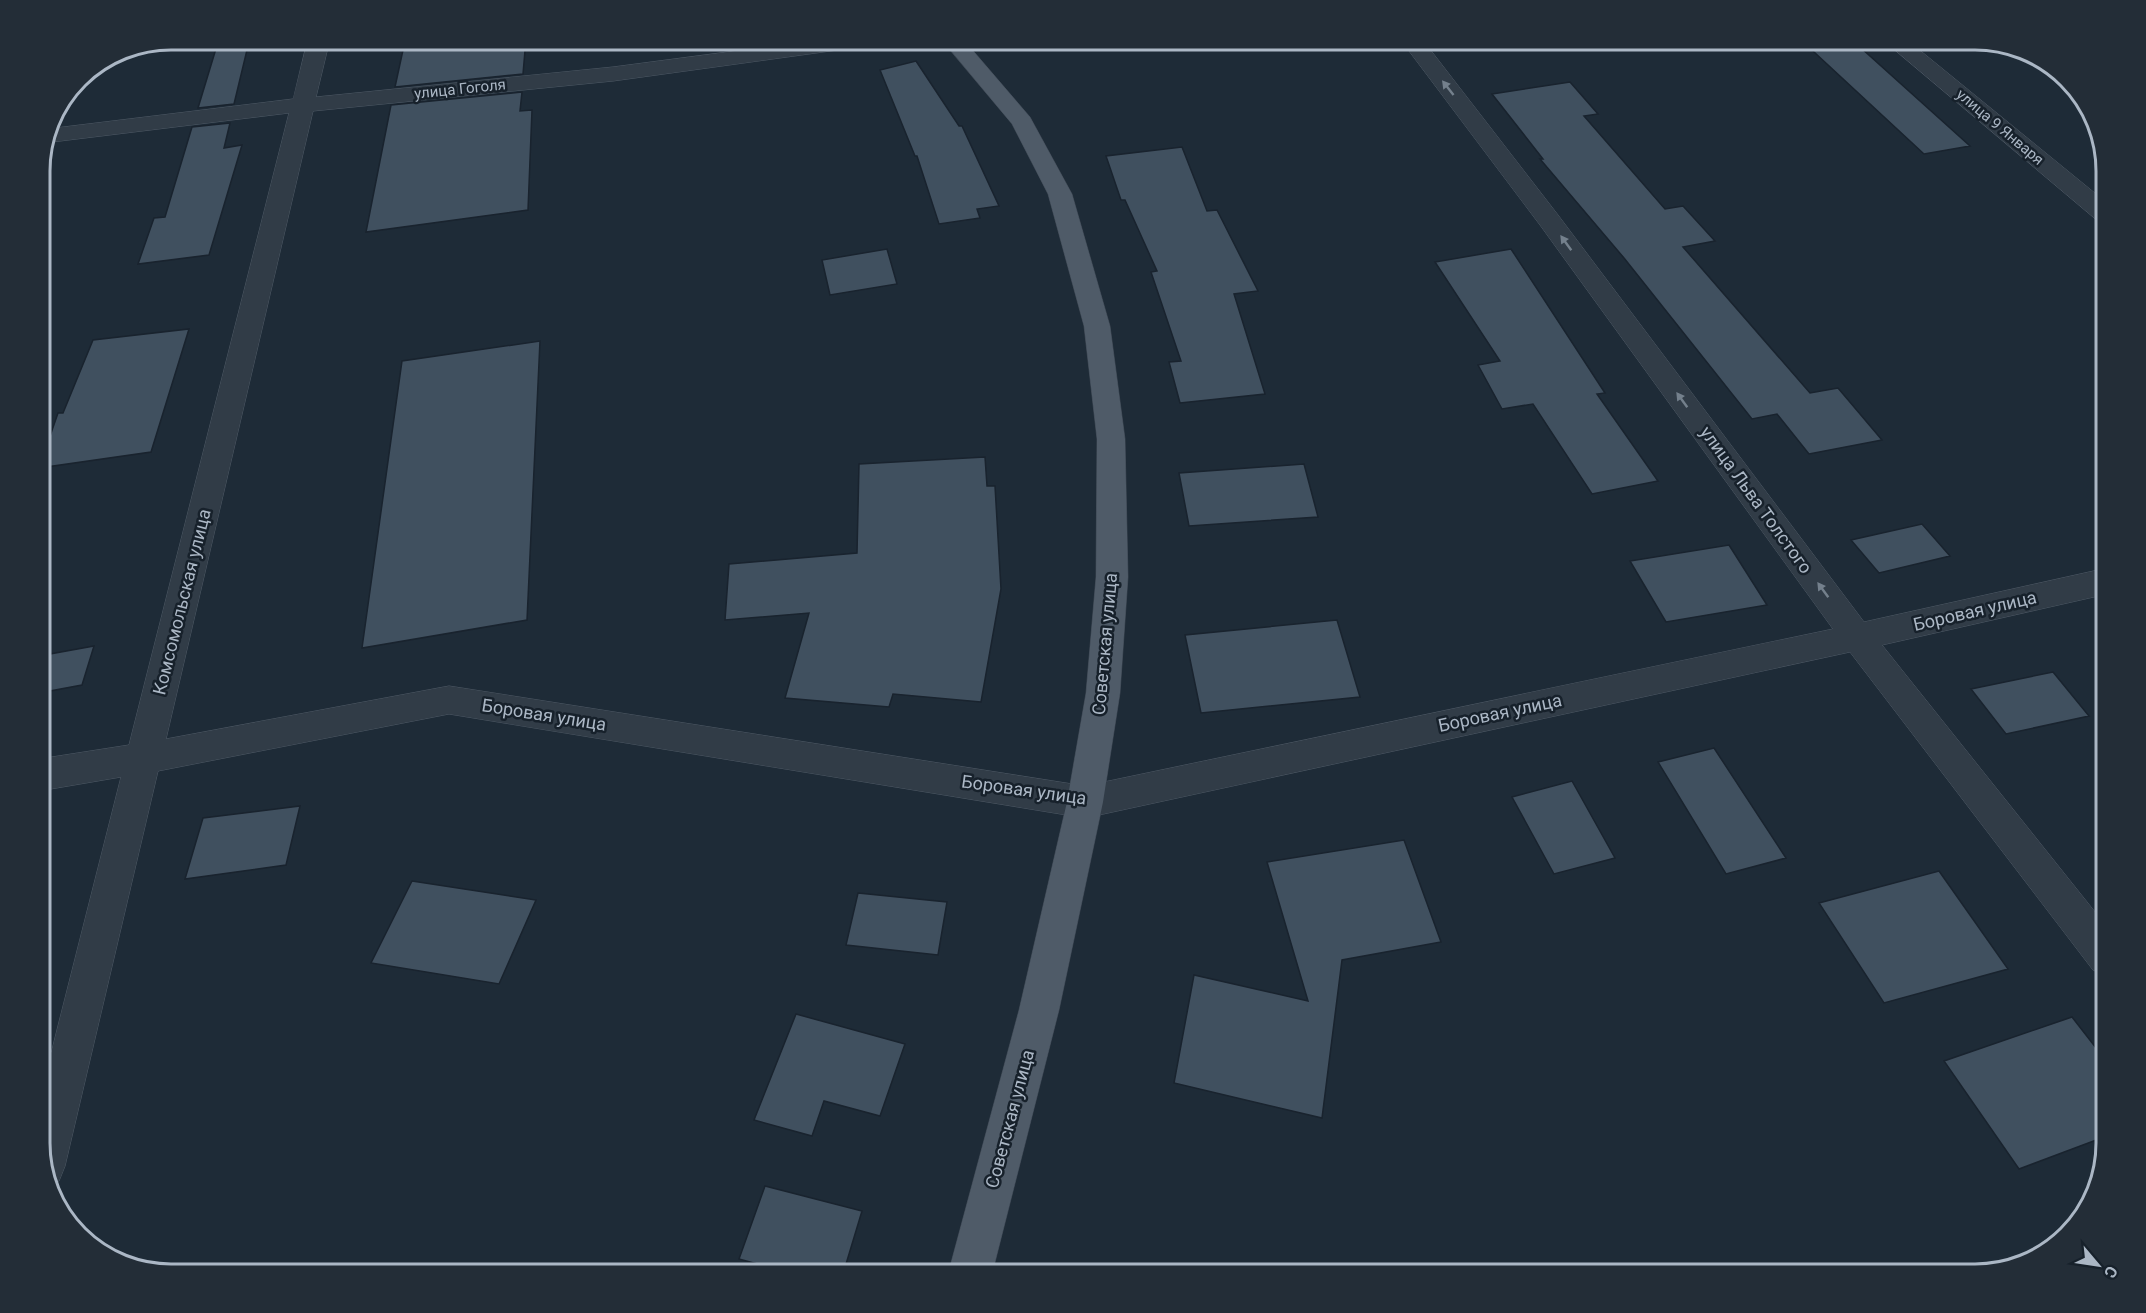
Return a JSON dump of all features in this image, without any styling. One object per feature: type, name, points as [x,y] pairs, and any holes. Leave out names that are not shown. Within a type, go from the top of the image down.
[{"type":"main road","name":"Советская улица","points":[[961,50],[1022,122],[1060,195],[1097,326],[1111,439],[1112,577],[1102,693],[1085,801],[1039,1010],[973,1264]]},
{"type":"street","name":"Комсомольская улица","points":[[50,1142],[316,50]]},
{"type":"street","name":"улица Гоголя","points":[[55,135],[303,105],[613,74],[792,50]]},
{"type":"street","name":"улица Льва Толстого","points":[[1419,50],[1549,220],[1857,637],[2096,943]]},
{"type":"street","name":"улица 9 Января","points":[[1906,50],[2096,207]]},
{"type":"street","name":"Боровая улица","points":[[50,773],[144,758],[449,700],[1085,801],[1857,637],[2096,583]]},
{"type":"building","points":[[216,50],[247,50],[234,104],[198,108]]},
{"type":"building","points":[[403,50],[525,50],[523,74],[395,87]]},
{"type":"building","points":[[1812,50],[1863,50],[1970,146],[1924,154]]},
{"type":"building","points":[[916,61],[959,126],[962,126],[999,206],[977,209],[980,218],[939,224],[917,156],[915,156],[880,70]]},
{"type":"building","points":[[1570,82],[1598,114],[1584,116],[1665,209],[1683,206],[1715,241],[1683,247],[1810,393],[1838,388],[1882,440],[1809,454],[1777,414],[1752,419],[1624,258],[1540,159],[1543,159],[1492,94]]},
{"type":"building","points":[[522,92],[520,111],[532,110],[528,210],[366,232],[391,105]]},
{"type":"building","points":[[230,123],[224,148],[242,145],[209,255],[138,264],[154,218],[165,217],[192,127]]},
{"type":"building","points":[[1182,147],[1207,211],[1217,210],[1258,291],[1234,294],[1265,394],[1180,403],[1169,362],[1181,361],[1151,272],[1157,271],[1125,200],[1121,200],[1106,156]]},
{"type":"building","points":[[887,249],[897,284],[830,295],[822,260]]},
{"type":"building","points":[[1511,249],[1605,393],[1597,394],[1658,481],[1592,494],[1533,404],[1502,409],[1478,365],[1500,361],[1435,262]]},
{"type":"building","points":[[189,329],[151,452],[50,466],[50,436],[58,413],[63,413],[93,340]]},
{"type":"building","points":[[540,341],[527,620],[362,648],[402,361]]},
{"type":"building","points":[[985,457],[987,486],[995,486],[1001,589],[981,702],[893,694],[889,707],[785,698],[809,613],[725,620],[729,564],[857,553],[859,464]]},
{"type":"building","points":[[1304,464],[1318,517],[1189,526],[1179,473]]},
{"type":"building","points":[[1922,524],[1950,556],[1879,573],[1851,540]]},
{"type":"building","points":[[1729,545],[1767,605],[1666,622],[1630,561]]},
{"type":"building","points":[[1337,620],[1360,697],[1201,713],[1185,635]]},
{"type":"building","points":[[94,646],[82,685],[50,691],[50,654]]},
{"type":"building","points":[[2053,672],[2089,716],[2006,734],[1971,689]]},
{"type":"building","points":[[1714,748],[1786,858],[1726,874],[1658,762]]},
{"type":"building","points":[[1572,781],[1615,858],[1554,874],[1512,797]]},
{"type":"building","points":[[300,806],[286,865],[185,879],[203,818]]},
{"type":"building","points":[[1404,840],[1441,942],[1342,960],[1322,1118],[1174,1083],[1194,975],[1308,1001],[1267,862]]},
{"type":"building","points":[[1939,871],[2008,969],[1884,1003],[1819,903]]},
{"type":"building","points":[[412,881],[536,900],[499,984],[371,963]]},
{"type":"building","points":[[858,893],[947,902],[938,955],[846,945]]},
{"type":"building","points":[[796,1014],[905,1044],[880,1116],[824,1101],[812,1136],[754,1120]]},
{"type":"building","points":[[2072,1017],[2096,1048],[2096,1140],[2019,1169],[1944,1061]]},
{"type":"building","points":[[765,1186],[862,1211],[846,1264],[758,1264],[739,1259]]}]
